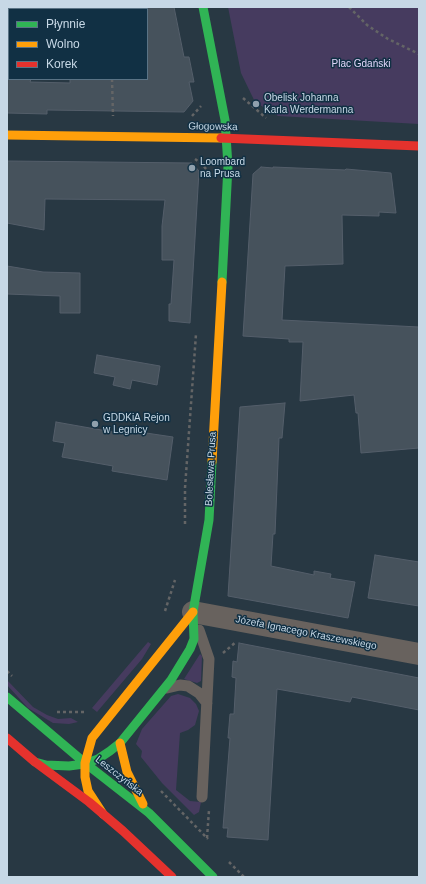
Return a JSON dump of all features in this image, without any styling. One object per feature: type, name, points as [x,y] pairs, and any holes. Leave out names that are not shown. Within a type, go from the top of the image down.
[{"type":"street","name":"Bolesława Prusa","points":[[193,612],[209,520],[227,186],[227,138],[222,98],[203,7]]},
{"type":"street","name":"Głogowska","points":[[7,135],[227,138],[419,146]]},
{"type":"street","name":"Józefa Ignacego Kraszewskiego","points":[[193,612],[419,654]]},
{"type":"street","points":[[35,762],[57,766],[69,766],[85,763],[98,759],[120,743],[180,667],[194,639],[193,612]]},
{"type":"street","points":[[103,814],[88,791],[85,777],[85,763],[92,738],[100,726],[193,612]]},
{"type":"street","name":"Leszczyńska","points":[[7,697],[85,763],[150,813],[213,877]]},
{"type":"street","points":[[82,734],[100,726]]},
{"type":"street","points":[[50,733],[67,736]]},
{"type":"street","points":[[7,738],[35,762],[103,814],[172,877]]},
{"type":"street","points":[[120,743],[127,772],[140,800],[150,813]]},
{"type":"lane","name":"Bolesława Prusa","points":[[193,612],[209,659],[202,797]]},
{"type":"lane","points":[[163,690],[175,685],[188,686],[199,693],[207,704]]},
{"type":"path","points":[[349,7],[367,25],[388,39],[419,54]]},
{"type":"path","points":[[242,93],[243,99],[268,119]]},
{"type":"path","points":[[192,117],[205,100]]},
{"type":"path","points":[[107,117],[113,117]]},
{"type":"path","points":[[185,530],[185,488],[196,328]]},
{"type":"path","points":[[162,617],[177,574]]},
{"type":"path","points":[[223,653],[238,639]]},
{"type":"path","points":[[207,839],[209,810],[211,806]]},
{"type":"green space","name":"Plac Gdański","points":[[228,7],[419,7],[419,124],[278,116],[255,102],[241,73]]},
{"type":"green space","points":[[148,642],[151,644],[142,659],[97,712],[92,708]]},
{"type":"green space","points":[[200,654],[202,656],[201,681],[197,683],[184,679]]},
{"type":"green space","points":[[7,680],[33,707],[58,719],[71,718],[78,722],[69,724],[53,723],[28,708],[7,685]]},
{"type":"green space","points":[[178,694],[190,698],[196,704],[199,711],[195,725],[180,733],[176,790],[190,801],[201,802],[199,812],[194,815],[162,783],[141,757],[142,751],[136,744],[142,729],[171,696]]},
{"type":"building","points":[[174,7],[184,57],[189,57],[194,82],[189,82],[193,101],[184,112],[47,110],[47,114],[7,113],[7,79],[31,80],[30,82],[70,83],[70,80],[148,80],[147,8]]},
{"type":"building","points":[[7,161],[192,163],[199,171],[190,323],[169,321],[169,304],[171,304],[174,260],[162,260],[162,226],[165,200],[45,199],[44,230],[7,223]]},
{"type":"building","points":[[261,167],[346,169],[391,173],[396,213],[379,212],[379,216],[342,215],[343,264],[285,266],[282,320],[419,327],[419,448],[361,453],[358,413],[356,413],[354,395],[300,401],[303,342],[289,342],[289,339],[243,336],[253,174]]},
{"type":"building","points":[[7,266],[43,272],[80,273],[80,313],[60,313],[60,296],[7,294]]},
{"type":"building","points":[[97,355],[160,366],[157,385],[132,380],[130,389],[113,385],[115,377],[94,373]]},
{"type":"building","points":[[285,403],[282,438],[279,438],[275,534],[273,534],[271,566],[314,575],[314,571],[331,574],[330,578],[355,582],[348,618],[228,596],[240,407]]},
{"type":"building","points":[[56,422],[118,433],[119,429],[173,437],[167,480],[112,471],[113,466],[62,457],[65,443],[53,441]]},
{"type":"building","points":[[375,555],[419,562],[419,606],[368,598]]},
{"type":"building","points":[[239,643],[419,678],[419,710],[352,697],[350,702],[277,689],[268,840],[227,837],[228,828],[223,828],[230,738],[228,738],[230,714],[234,714],[236,678],[232,677],[233,661],[237,662]]},
{"type":"traffic: fast","points":[[203,7],[225,120],[228,166],[222,282]]},
{"type":"traffic: fast","points":[[35,762],[46,765],[69,766],[84,764],[98,759],[110,751],[120,743],[171,680],[190,649],[194,639],[193,612],[209,520],[212,462]]},
{"type":"traffic: fast","points":[[7,697],[85,763],[149,813],[213,877]]},
{"type":"traffic: slow","points":[[7,135],[221,138]]},
{"type":"traffic: slow","points":[[212,462],[222,282]]},
{"type":"traffic: slow","points":[[103,814],[88,791],[85,777],[85,763],[92,738],[193,612]]},
{"type":"traffic: slow","points":[[120,743],[127,772],[143,804]]},
{"type":"traffic: jam","points":[[221,138],[419,146]]},
{"type":"traffic: jam","points":[[7,738],[35,762],[89,802],[123,831],[172,877]]},
{"type":"place","name":"Obelisk Johanna Karla Werdermanna","points":[[256,104]]},
{"type":"place","name":"Loombard na Prusa","points":[[192,168]]},
{"type":"place","name":"GDDKiA Rejon w Legnicy","points":[[95,424]]}]
